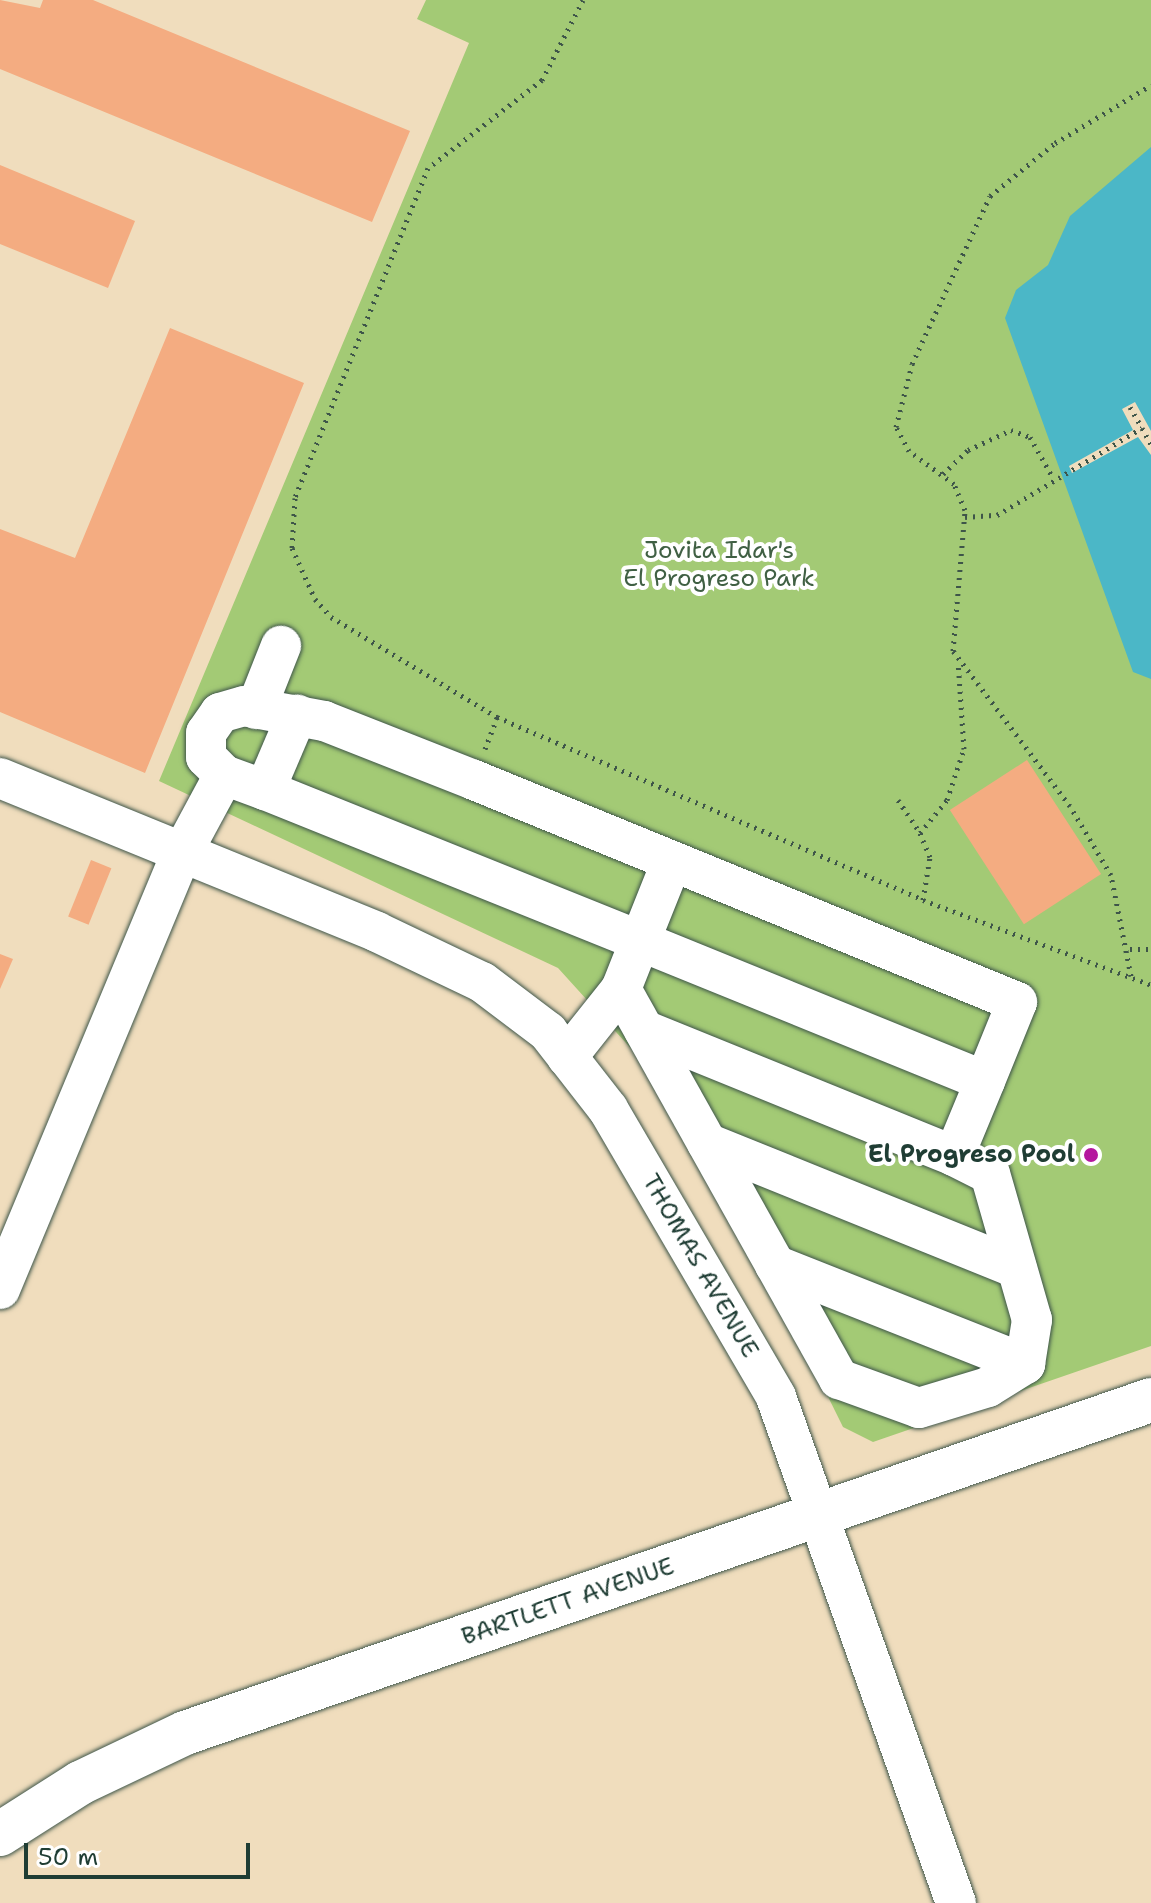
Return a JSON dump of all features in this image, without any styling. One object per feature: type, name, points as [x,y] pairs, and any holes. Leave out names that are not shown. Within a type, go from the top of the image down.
[{"type":"main road","name":"BARTLETT AVENUE","points":[[0,1834],[80,1783],[185,1733],[818,1518],[1151,1400]]},
{"type":"street","points":[[256,709],[281,646]]},
{"type":"street","points":[[954,1156],[985,1081],[1017,1002],[672,861],[297,715],[232,708],[211,722],[206,757],[224,775],[985,1081]]},
{"type":"street","points":[[265,790],[297,715]]},
{"type":"street","points":[[0,1289],[181,855],[224,775]]},
{"type":"street","name":"THOMAS AVENUE","points":[[0,778],[482,982],[548,1032],[608,1109],[776,1397],[956,1903]]},
{"type":"street","points":[[567,1057],[621,989],[672,861]]},
{"type":"street","points":[[621,989],[839,1379],[919,1408],[988,1387],[1025,1364],[1032,1320],[990,1174],[954,1156],[644,1030]]},
{"type":"street","points":[[707,1143],[1017,1268]]},
{"type":"street","points":[[775,1265],[1025,1364]]},
{"type":"path","points":[[583,0],[542,80],[428,168],[295,498],[292,548],[331,617],[497,717],[923,900],[1151,985]]},
{"type":"path","points":[[920,833],[947,800],[963,760],[958,661],[950,635],[965,517],[961,495],[943,474],[909,451],[896,427],[912,364],[990,196],[1055,143],[1151,85]]},
{"type":"path","points":[[1130,407],[1151,444]]},
{"type":"path","points":[[965,517],[997,515],[1053,478],[1142,428]]},
{"type":"path","points":[[943,474],[968,450],[1011,430],[1030,437],[1053,478]]},
{"type":"path","points":[[958,661],[1070,806],[1111,875],[1130,949],[1132,977]]},
{"type":"path","points":[[898,800],[920,833],[930,857],[923,900]]},
{"type":"path","points":[[1130,949],[1151,949]]},
{"type":"green space","name":"Jovita Idar's El Progreso Park","points":[[426,0],[1151,0],[1151,1346],[873,1442],[843,1427],[758,1255],[646,1065],[558,968],[159,781],[469,43],[417,19]]},
{"type":"water","points":[[1151,147],[1151,679],[1133,672],[1005,318],[1016,290],[1048,265],[1070,216]]},
{"type":"pier","points":[[1135,402],[1151,431],[1151,455],[1138,437],[1072,473],[1069,466],[1133,430],[1122,409]]},
{"type":"building","points":[[0,0],[40,8],[43,0],[93,0],[410,131],[372,222],[0,69]]},
{"type":"building","points":[[0,165],[135,221],[108,288],[0,244]]},
{"type":"building","points":[[170,328],[304,383],[145,773],[0,712],[0,529],[75,558]]},
{"type":"building","points":[[1027,760],[1101,874],[1024,924],[950,810]]},
{"type":"building","points":[[91,860],[111,868],[89,925],[68,917]]},
{"type":"building","points":[[0,954],[13,959],[0,989]]},
{"type":"place","name":"El Progreso Pool","points":[[1091,1155]]}]
